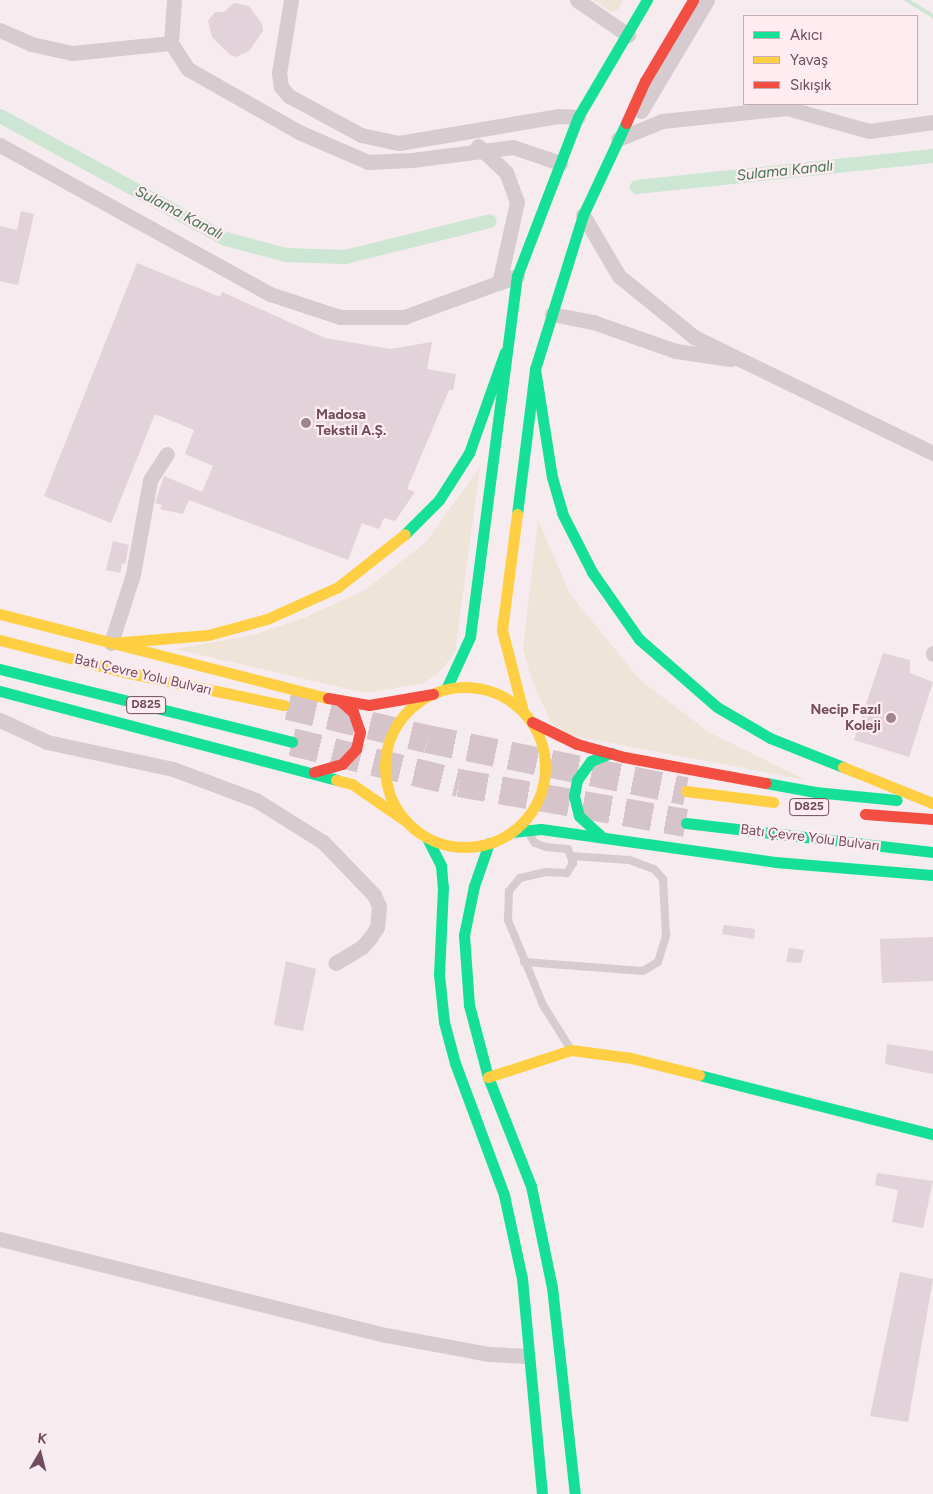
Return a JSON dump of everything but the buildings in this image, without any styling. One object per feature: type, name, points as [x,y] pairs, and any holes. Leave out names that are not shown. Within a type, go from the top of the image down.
[{"type":"main road","points":[[446,689],[470,637],[505,352],[517,276],[578,117],[648,0]]},
{"type":"main road","points":[[523,711],[502,630],[535,369],[583,215],[624,137],[645,81],[692,0]]},
{"type":"main road","points":[[111,644],[208,634],[267,619],[338,587],[352,577],[388,550],[439,500],[469,453],[505,352]]},
{"type":"main road","points":[[535,369],[552,477],[562,513],[592,572],[639,639],[717,707],[770,738],[932,803]]},
{"type":"main road","points":[[0,614],[111,644],[339,700],[369,705],[433,694]]},
{"type":"main road","name":"Batı Çevre Yolu Bulvarı","points":[[0,640],[124,672],[288,706]]},
{"type":"main road","name":"Batı Çevre Yolu Bulvarı","points":[[0,669],[292,742]]},
{"type":"main road","points":[[0,691],[314,772],[352,784],[427,838],[447,845],[468,847],[489,844],[512,832],[530,815],[542,793],[544,777],[542,744],[532,722],[523,711],[506,698],[487,690],[467,687],[446,689],[411,707],[396,727],[386,751],[386,777],[393,801],[407,822]]},
{"type":"main road","points":[[314,772],[342,764],[356,749],[360,732],[353,712],[339,700]]},
{"type":"main road","points":[[532,722],[576,744],[611,753],[815,792],[932,803]]},
{"type":"main road","points":[[600,835],[580,816],[574,796],[576,780],[590,761],[611,753]]},
{"type":"main road","name":"D825","points":[[686,791],[783,803]]},
{"type":"main road","points":[[851,812],[933,819]]},
{"type":"main road","name":"Batı Çevre Yolu Bulvarı","points":[[686,823],[933,852]]},
{"type":"main road","points":[[512,832],[542,829],[600,835],[775,862],[933,875]]},
{"type":"main road","points":[[427,838],[441,866],[443,887],[439,974],[444,1022],[455,1063],[504,1195],[522,1278],[527,1356],[542,1494]]},
{"type":"main road","points":[[489,844],[474,886],[464,935],[469,1006],[488,1077],[531,1186],[552,1287],[575,1494]]},
{"type":"main road","points":[[488,1077],[571,1050],[630,1058],[933,1134]]},
{"type":"street","points":[[174,0],[171,43],[188,69],[300,132],[368,162],[513,147],[560,163]]},
{"type":"street","points":[[291,0],[279,81],[289,96],[361,135],[384,142],[399,143],[558,116],[578,117]]},
{"type":"street","points":[[577,0],[628,34]]},
{"type":"street","points":[[624,137],[707,0]]},
{"type":"street","points":[[0,30],[31,44],[72,53],[171,43]]},
{"type":"street","points":[[624,137],[662,121],[787,108],[869,131],[933,122]]},
{"type":"street","points":[[460,134],[484,151],[506,172],[517,202],[499,283]]},
{"type":"street","points":[[0,146],[270,294],[340,317],[404,317],[517,276]]},
{"type":"street","points":[[583,215],[619,276],[694,337],[933,454]]},
{"type":"street","points":[[552,314],[593,322],[676,351],[744,361]]},
{"type":"street","points":[[111,644],[133,574],[141,516],[150,480],[167,454]]},
{"type":"street","points":[[0,720],[47,742],[173,769],[256,800],[323,842],[374,895],[379,906],[377,927],[370,938],[335,963]]},
{"type":"street","points":[[0,1239],[405,1339],[489,1354],[527,1356]]},
{"type":"lane","points":[[527,830],[535,843],[568,849],[572,856],[573,863],[567,873],[546,872],[520,878],[509,891],[508,920],[543,1005],[571,1050]]},
{"type":"lane","points":[[524,962],[643,971],[658,962],[666,935],[663,879],[654,869],[629,860],[572,856]]},
{"type":"shaded area","points":[[594,0],[623,0],[618,10],[611,12]]},
{"type":"shaded area","points":[[480,467],[455,652],[442,669],[424,683],[366,693],[175,649],[253,635],[304,618],[365,590],[426,542]]},
{"type":"shaded area","points":[[538,520],[570,594],[640,680],[710,733],[806,780],[569,735],[551,723],[531,678],[523,649]]},
{"type":"waterway","points":[[907,0],[933,16]]},
{"type":"waterway","name":"Sulama Kanalı","points":[[0,116],[226,239],[286,255],[345,257],[490,221]]},
{"type":"waterway","name":"Sulama Kanalı","points":[[637,187],[933,156]]},
{"type":"tunnel","points":[[288,706],[427,739],[686,791]]},
{"type":"tunnel","points":[[292,742],[459,783],[686,823]]},
{"type":"traffic: fast","points":[[446,689],[470,637],[517,276],[578,117],[647,0]]},
{"type":"traffic: fast","points":[[517,514],[535,369],[583,215],[626,123]]},
{"type":"traffic: fast","points":[[405,534],[439,500],[469,453],[505,352]]},
{"type":"traffic: fast","points":[[535,369],[552,477],[562,513],[592,572],[639,639],[717,707],[770,738],[843,767]]},
{"type":"traffic: fast","points":[[0,669],[292,742]]},
{"type":"traffic: fast","points":[[0,691],[336,780]]},
{"type":"traffic: fast","points":[[600,835],[579,816],[574,796],[577,780],[591,761],[611,753]]},
{"type":"traffic: fast","points":[[766,783],[815,792],[897,800]]},
{"type":"traffic: fast","points":[[686,823],[933,852]]},
{"type":"traffic: fast","points":[[512,832],[541,829],[775,862],[933,875]]},
{"type":"traffic: fast","points":[[427,838],[441,866],[443,887],[439,974],[444,1022],[455,1063],[504,1195],[522,1278],[542,1494]]},
{"type":"traffic: fast","points":[[489,843],[474,886],[464,935],[469,1005],[488,1077],[531,1186],[552,1287],[575,1494]]},
{"type":"traffic: fast","points":[[699,1075],[933,1134]]},
{"type":"traffic: slow","points":[[517,514],[502,630],[523,711]]},
{"type":"traffic: slow","points":[[111,643],[208,635],[267,619],[338,587],[405,534]]},
{"type":"traffic: slow","points":[[0,614],[328,698]]},
{"type":"traffic: slow","points":[[0,640],[124,672],[284,705]]},
{"type":"traffic: slow","points":[[465,687],[496,693],[516,705],[527,716],[539,736],[545,767],[539,798],[527,818],[516,829],[496,841],[465,847],[434,841],[414,829],[403,818],[391,798],[385,767],[391,736],[403,716],[414,705],[434,693],[465,687]]},
{"type":"traffic: slow","points":[[843,767],[932,803]]},
{"type":"traffic: slow","points":[[336,780],[352,784],[407,822]]},
{"type":"traffic: slow","points":[[686,791],[773,802]]},
{"type":"traffic: slow","points":[[488,1077],[571,1050],[631,1058],[699,1075]]},
{"type":"traffic: jam","points":[[626,123],[645,81],[693,0]]},
{"type":"traffic: jam","points":[[328,698],[369,705],[433,694]]},
{"type":"traffic: jam","points":[[314,772],[342,764],[356,749],[360,732],[353,712],[339,700]]},
{"type":"traffic: jam","points":[[532,722],[577,744],[624,757],[766,783]]},
{"type":"traffic: jam","points":[[865,814],[933,819]]},
{"type":"place","name":"Madosa Tekstil A.Ş.","points":[[306,423]]},
{"type":"place","name":"Necip Fazıl Koleji","points":[[891,718]]}]
